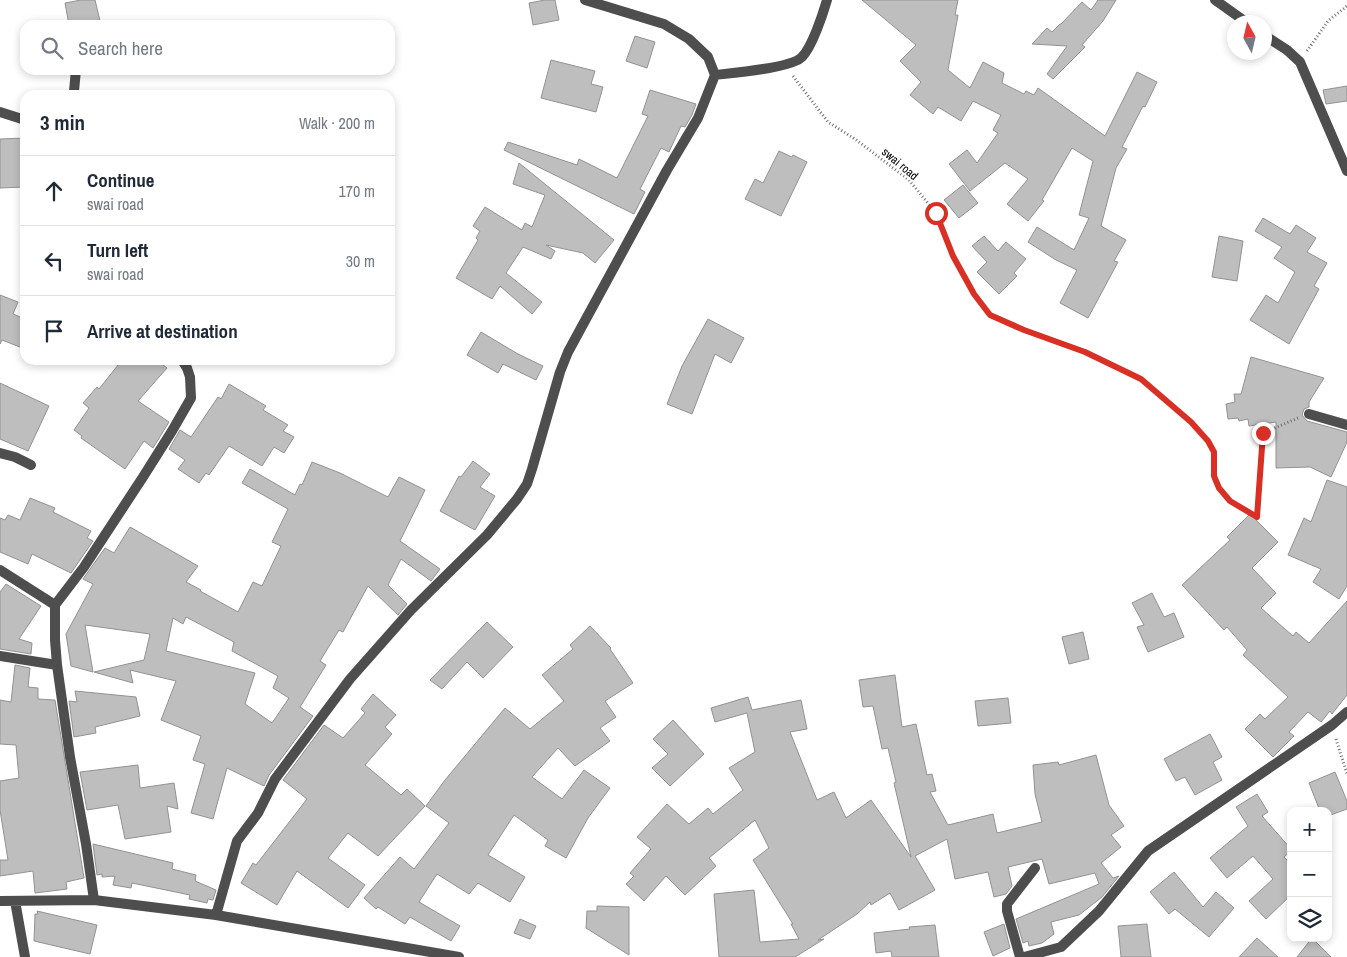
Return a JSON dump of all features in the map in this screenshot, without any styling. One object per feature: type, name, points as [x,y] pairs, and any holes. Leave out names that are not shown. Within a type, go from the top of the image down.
[{"type":"street","points":[[216,915],[237,841],[258,813],[275,779],[350,678],[411,610],[487,535],[505,515],[527,484],[560,372],[568,352],[667,170],[698,118],[715,75],[708,57],[689,39],[664,24],[585,0]]},
{"type":"street","points":[[715,75],[786,65],[802,58],[827,0]]},
{"type":"street","points":[[1215,0],[1236,15]]},
{"type":"street","points":[[1272,40],[1300,62],[1347,171]]},
{"type":"street","points":[[74,90],[76,75]]},
{"type":"street","points":[[0,112],[20,118]]},
{"type":"street","points":[[94,900],[57,665],[55,606],[84,567],[143,477],[191,398],[190,377],[186,365]]},
{"type":"street","points":[[1309,414],[1347,425]]},
{"type":"street","points":[[0,453],[15,457],[32,465]]},
{"type":"street","points":[[0,570],[55,606]]},
{"type":"street","points":[[0,656],[57,665]]},
{"type":"street","points":[[1024,957],[1061,947],[1099,911],[1148,851],[1332,725],[1347,712]]},
{"type":"street","points":[[1020,957],[1007,911],[1007,904],[1034,868]]},
{"type":"street","points":[[0,901],[94,900],[216,915],[460,957]]},
{"type":"street","points":[[15,901],[25,957]]},
{"type":"path","points":[[1300,62],[1328,22],[1347,6]]},
{"type":"path","name":"swai road","points":[[786,65],[828,122],[855,139],[909,180],[936,213],[953,256],[974,294],[990,315],[1024,330],[1085,352],[1141,379],[1191,422],[1208,441],[1214,452],[1214,476],[1219,488],[1230,501],[1257,517],[1263,433],[1309,414]]},
{"type":"path","points":[[1332,725],[1347,774]]},
{"type":"building","points":[[95,0],[100,20],[68,20],[65,3]]},
{"type":"building","points":[[555,0],[559,20],[533,25],[529,3]]},
{"type":"building","points":[[862,0],[958,0],[955,15],[958,15],[948,70],[970,88],[983,62],[1004,73],[1002,83],[1024,94],[1026,91],[1034,95],[1038,88],[1105,136],[1137,72],[1157,82],[1122,147],[1127,149],[1116,168],[1101,226],[1126,240],[1114,261],[1118,262],[1088,318],[1060,303],[1077,270],[1056,260],[1028,242],[1037,227],[1074,250],[1089,218],[1079,215],[1093,161],[1072,148],[1042,200],[1044,201],[1028,221],[1007,204],[1028,179],[1005,163],[970,191],[949,164],[967,150],[977,163],[998,133],[993,130],[1001,115],[973,101],[961,121],[938,107],[933,114],[910,95],[921,82],[900,61],[916,45]]},
{"type":"building","points":[[1098,0],[1116,0],[1103,21],[1082,45],[1085,47],[1053,79],[1047,74],[1067,46],[1032,44],[1047,28],[1052,32],[1082,2],[1091,10]]},
{"type":"building","points":[[635,36],[655,42],[647,68],[626,61]]},
{"type":"building","points":[[551,60],[595,71],[591,84],[603,87],[596,112],[541,98]]},
{"type":"building","points":[[1347,86],[1347,101],[1326,104],[1323,90]]},
{"type":"building","points":[[650,90],[696,104],[685,127],[681,126],[669,152],[661,148],[640,189],[645,192],[634,214],[504,150],[508,142],[577,165],[579,159],[617,178],[648,116],[642,114]]},
{"type":"building","points":[[20,138],[20,187],[0,188],[0,139]]},
{"type":"building","points":[[779,151],[807,162],[781,216],[745,199],[755,179],[763,183]]},
{"type":"building","points":[[519,163],[614,240],[595,263],[583,253],[546,245],[555,251],[551,259],[523,247],[506,273],[542,302],[532,314],[500,286],[492,299],[456,278],[478,240],[476,238],[480,231],[473,226],[485,207],[522,230],[525,223],[532,227],[545,195],[513,184]]},
{"type":"building","points":[[963,185],[978,203],[959,218],[944,200]]},
{"type":"building","points":[[1263,218],[1290,234],[1296,225],[1316,238],[1307,252],[1327,263],[1314,286],[1319,289],[1289,344],[1250,320],[1266,295],[1278,303],[1295,272],[1274,258],[1282,247],[1255,231]]},
{"type":"building","points":[[984,236],[998,251],[1006,242],[1026,259],[1014,273],[1017,276],[999,294],[977,272],[987,262],[972,246]]},
{"type":"building","points":[[1219,236],[1243,241],[1237,281],[1212,277]]},
{"type":"building","points":[[0,295],[18,302],[13,314],[20,317],[20,347],[2,340],[0,344]]},
{"type":"building","points":[[708,319],[744,338],[731,363],[715,354],[692,414],[667,404],[682,366]]},
{"type":"building","points":[[481,332],[543,366],[536,380],[503,364],[498,373],[467,355]]},
{"type":"building","points":[[1251,357],[1324,378],[1309,402],[1309,407],[1304,409],[1302,415],[1307,421],[1347,432],[1347,442],[1331,477],[1310,467],[1276,468],[1276,422],[1249,426],[1248,419],[1239,421],[1238,418],[1228,419],[1226,404],[1235,402],[1234,394],[1241,394]]},
{"type":"building","points":[[118,365],[163,365],[167,368],[138,401],[169,422],[153,448],[144,441],[125,469],[81,438],[82,436],[74,430],[89,408],[83,403],[97,387],[99,389]]},
{"type":"building","points":[[0,383],[49,406],[28,451],[0,439]]},
{"type":"building","points":[[229,384],[266,406],[263,410],[288,425],[283,431],[294,437],[284,453],[274,447],[262,466],[229,446],[209,475],[206,473],[199,483],[178,469],[185,460],[169,449],[180,430],[191,437],[218,397],[221,399]]},
{"type":"building","points":[[473,461],[490,474],[480,487],[495,496],[475,530],[440,511],[459,476],[461,477]]},
{"type":"building","points":[[312,462],[340,473],[388,497],[399,477],[425,490],[400,541],[440,569],[431,581],[401,559],[388,585],[407,604],[398,615],[368,586],[343,632],[339,630],[320,661],[326,665],[300,707],[313,716],[269,775],[264,786],[227,768],[213,819],[191,813],[205,764],[193,760],[201,736],[161,720],[176,681],[130,670],[133,683],[94,672],[144,660],[150,634],[85,625],[93,672],[71,666],[66,634],[93,584],[83,579],[105,548],[114,553],[130,527],[198,566],[186,582],[238,612],[253,582],[262,586],[281,546],[272,542],[288,509],[242,483],[250,469],[295,495],[300,484],[302,485]],"holes":[[[186,617],[234,642],[232,651],[278,676],[273,688],[289,698],[272,723],[245,704],[255,673],[166,651],[173,618],[183,624]]]},
{"type":"building","points":[[1327,480],[1347,487],[1347,586],[1339,599],[1313,582],[1321,569],[1288,555],[1304,518],[1311,522]]},
{"type":"building","points":[[30,498],[55,508],[53,512],[91,531],[87,538],[93,541],[71,573],[32,554],[28,564],[0,552],[0,518],[5,520],[8,515],[20,520]]},
{"type":"building","points":[[1250,514],[1278,542],[1252,568],[1276,593],[1261,608],[1293,636],[1296,632],[1309,643],[1347,601],[1347,695],[1332,714],[1330,711],[1321,722],[1308,712],[1289,732],[1294,736],[1273,757],[1245,729],[1260,714],[1265,719],[1288,697],[1243,655],[1247,650],[1227,627],[1224,630],[1182,585],[1230,540],[1227,537]]},
{"type":"building","points":[[6,584],[41,606],[19,639],[32,643],[31,654],[0,649],[0,592]]},
{"type":"building","points":[[1152,593],[1164,617],[1174,613],[1184,637],[1148,652],[1137,627],[1144,625],[1132,603]]},
{"type":"building","points":[[487,622],[513,647],[483,678],[467,662],[442,689],[430,680]]},
{"type":"building","points":[[590,626],[611,648],[633,683],[605,701],[616,717],[600,728],[610,741],[575,766],[558,748],[532,777],[562,799],[584,770],[610,788],[588,818],[566,858],[545,846],[548,840],[514,815],[488,855],[525,877],[510,902],[478,883],[469,894],[437,874],[419,902],[460,926],[451,941],[410,917],[405,924],[378,907],[376,909],[364,898],[400,857],[414,869],[449,823],[426,806],[445,780],[505,708],[530,729],[564,701],[542,675],[573,649],[570,645]]},
{"type":"building","points":[[1083,632],[1089,659],[1069,664],[1062,637]]},
{"type":"building","points":[[15,665],[30,668],[28,687],[38,688],[38,699],[55,700],[84,878],[66,882],[67,889],[35,893],[33,871],[0,876],[0,860],[8,860],[0,810],[0,781],[19,778],[16,745],[0,744],[0,700],[11,702]]},
{"type":"building","points":[[895,675],[902,727],[916,724],[927,775],[932,774],[936,791],[930,792],[948,825],[993,814],[997,833],[1042,822],[1035,794],[1033,765],[1058,762],[1059,765],[1096,755],[1109,805],[1124,826],[1111,835],[1121,847],[1101,863],[1113,878],[1119,876],[1102,897],[1079,915],[1051,922],[1054,934],[1042,943],[1029,946],[1028,941],[1023,943],[1016,919],[1099,884],[1095,873],[1049,884],[1042,859],[1008,867],[1012,886],[1006,894],[994,897],[988,872],[955,879],[947,839],[915,856],[935,890],[899,910],[890,893],[871,905],[870,902],[857,914],[818,940],[824,939],[795,957],[719,957],[714,894],[754,890],[760,942],[799,939],[791,924],[793,924],[753,860],[769,848],[755,820],[709,858],[716,866],[685,895],[666,876],[644,901],[626,884],[634,876],[630,873],[651,849],[637,837],[667,804],[689,824],[708,808],[713,814],[743,790],[729,768],[755,752],[747,713],[715,722],[711,708],[748,697],[752,710],[801,700],[807,729],[790,732],[817,800],[834,792],[846,818],[871,800],[911,857],[888,748],[882,749],[873,706],[863,707],[859,680]]},
{"type":"building","points":[[75,691],[136,697],[140,716],[95,727],[96,733],[74,737],[69,701],[77,702]]},
{"type":"building","points":[[373,694],[396,715],[385,727],[392,734],[365,765],[401,795],[407,789],[425,806],[378,856],[348,833],[328,858],[365,885],[348,908],[297,871],[277,905],[241,883],[253,863],[256,865],[307,799],[283,780],[324,725],[343,738],[365,713],[361,709]]},
{"type":"building","points":[[1008,698],[1011,723],[978,726],[975,701]]},
{"type":"building","points":[[673,720],[704,754],[670,786],[652,768],[668,754],[653,739]]},
{"type":"building","points":[[1210,734],[1222,757],[1213,762],[1222,780],[1195,795],[1185,777],[1176,781],[1164,759]]},
{"type":"building","points":[[138,765],[140,788],[174,783],[178,809],[167,806],[171,832],[125,839],[118,805],[87,810],[80,772]]},
{"type":"building","points":[[1335,772],[1347,801],[1347,809],[1332,815],[1332,807],[1318,807],[1309,783]]},
{"type":"building","points":[[1257,794],[1268,812],[1262,816],[1287,844],[1287,854],[1284,857],[1287,860],[1287,899],[1266,919],[1249,901],[1273,879],[1253,856],[1227,878],[1210,858],[1248,826],[1236,807]]},
{"type":"building","points":[[93,844],[173,863],[172,869],[196,875],[195,881],[216,890],[213,900],[208,899],[207,903],[189,899],[190,895],[132,883],[131,888],[113,885],[115,876],[102,877],[102,874],[97,875]]},
{"type":"building","points":[[1174,872],[1203,907],[1216,892],[1234,908],[1209,937],[1175,909],[1169,914],[1150,892]]},
{"type":"building","points":[[597,906],[629,907],[629,955],[586,928],[587,911],[597,911]]},
{"type":"building","points":[[37,911],[97,925],[90,954],[34,941],[35,914],[38,914]]},
{"type":"building","points":[[520,919],[536,926],[530,939],[514,933]]},
{"type":"building","points":[[1004,924],[1010,948],[993,956],[984,932]]},
{"type":"building","points":[[1147,924],[1151,957],[1121,957],[1118,926]]},
{"type":"building","points":[[935,925],[939,957],[892,957],[891,951],[876,953],[874,933]]},
{"type":"building","points":[[1257,938],[1278,957],[1239,957]]},
{"type":"building","points":[[1309,942],[1316,942],[1331,957],[1297,957]]},
{"type":"route","points":[[936,213],[953,256],[974,294],[990,315],[1024,330],[1085,352],[1141,379],[1191,422],[1208,441],[1214,452],[1214,476],[1219,488],[1230,501],[1257,517],[1263,433]]}]
